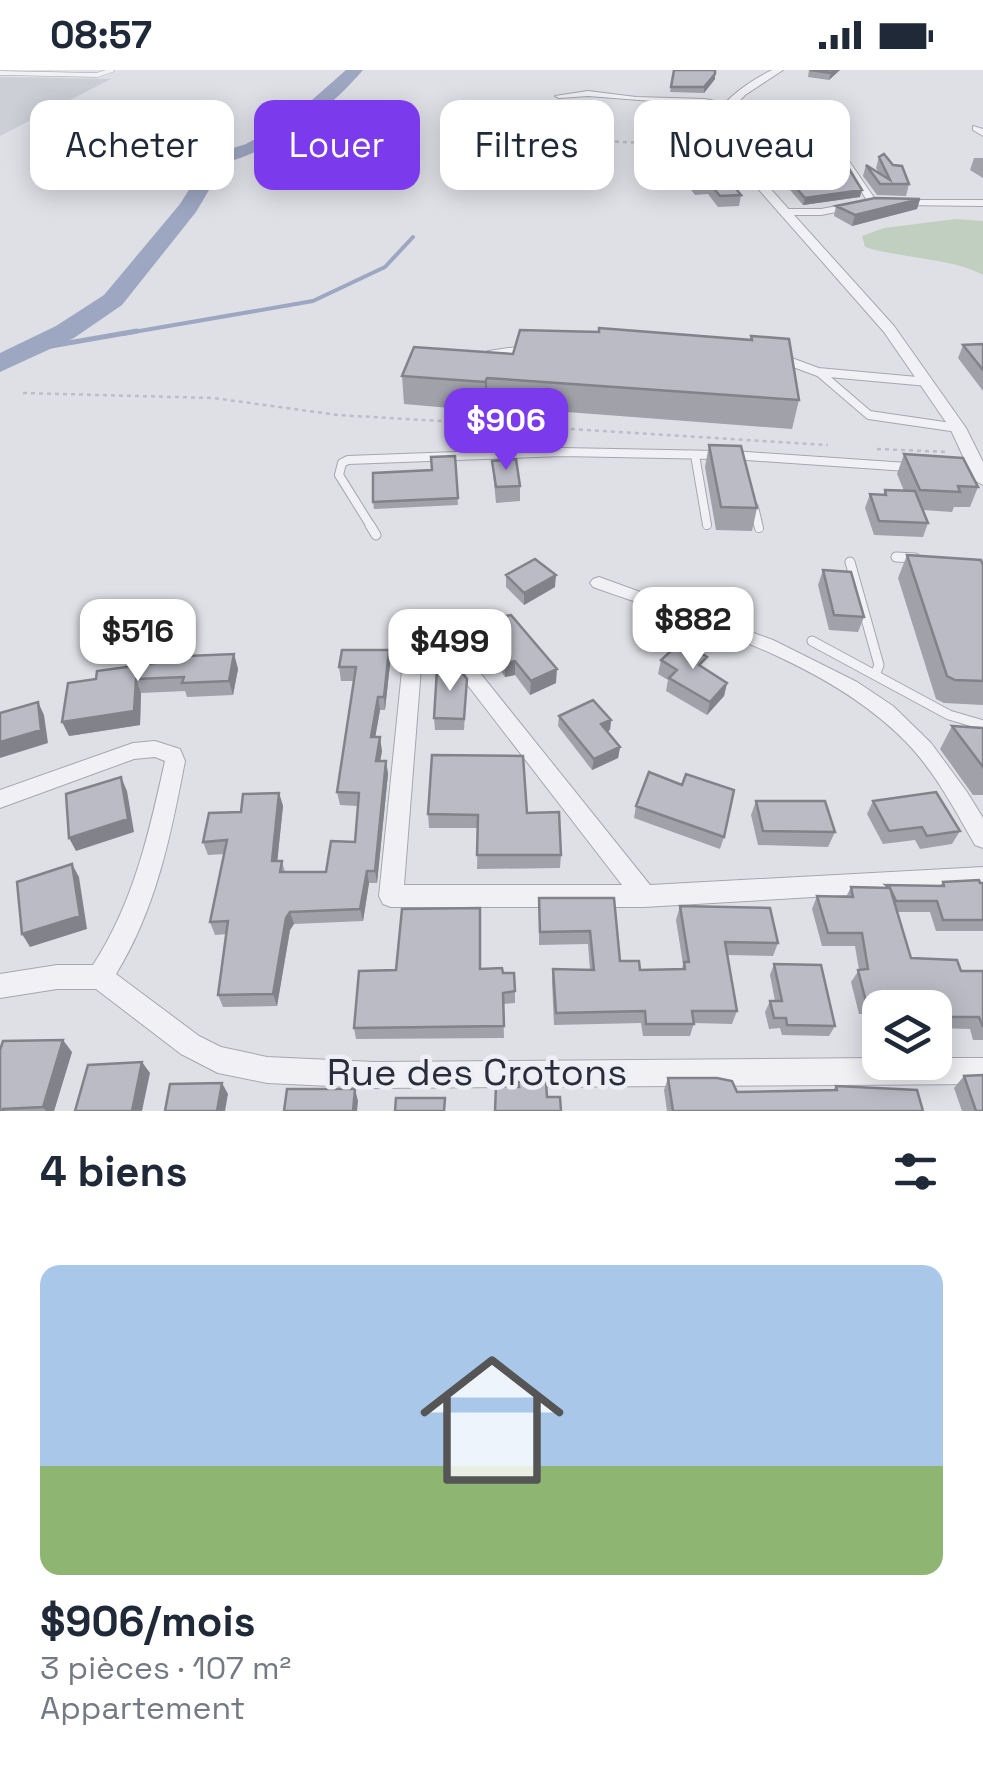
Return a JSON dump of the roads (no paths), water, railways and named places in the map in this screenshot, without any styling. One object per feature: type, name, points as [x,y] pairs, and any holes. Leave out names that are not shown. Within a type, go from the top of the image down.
[{"type":"street","points":[[736,100],[760,80],[780,70]]},
{"type":"street","points":[[558,96],[591,92],[637,100],[703,100]]},
{"type":"street","points":[[850,169],[872,202]]},
{"type":"street","points":[[763,190],[890,329],[958,428],[972,453],[976,474]]},
{"type":"street","points":[[782,212],[821,212],[872,202],[983,203]]},
{"type":"street","points":[[599,584],[694,616],[837,678],[912,734],[948,781],[983,838]]},
{"type":"street","points":[[644,896],[461,663],[412,661],[392,896],[644,896],[983,877]]},
{"type":"street","points":[[0,799],[133,750],[155,749],[173,755],[176,761],[150,880],[130,933],[100,977],[57,977],[0,986]]},
{"type":"street","name":"Rue des Crotons","points":[[100,977],[190,1045],[218,1060],[267,1070],[374,1075],[983,1071]]},
{"type":"lane","points":[[1,74],[22,70]]},
{"type":"lane","points":[[68,75],[78,70]]},
{"type":"lane","points":[[1,74],[100,75],[112,70]]},
{"type":"lane","points":[[486,355],[533,350]]},
{"type":"lane","points":[[780,358],[818,372],[928,382]]},
{"type":"lane","points":[[818,372],[870,415],[958,428]]},
{"type":"lane","points":[[487,455],[515,438]]},
{"type":"lane","points":[[376,536],[338,476],[342,463],[487,455],[695,455],[916,468]]},
{"type":"lane","points":[[695,455],[707,524]]},
{"type":"lane","points":[[741,456],[745,474]]},
{"type":"lane","points":[[750,492],[759,528]]},
{"type":"lane","points":[[896,557],[929,558]]},
{"type":"lane","points":[[850,562],[879,665],[875,675]]},
{"type":"lane","points":[[812,641],[966,724],[983,725]]},
{"type":"waterway","points":[[0,364],[65,332],[113,300],[188,207],[218,159],[253,148],[294,125],[355,70]]},
{"type":"waterway","points":[[122,334],[313,301],[385,267],[413,237]]},
{"type":"waterway","points":[[28,350],[137,331]]}]
